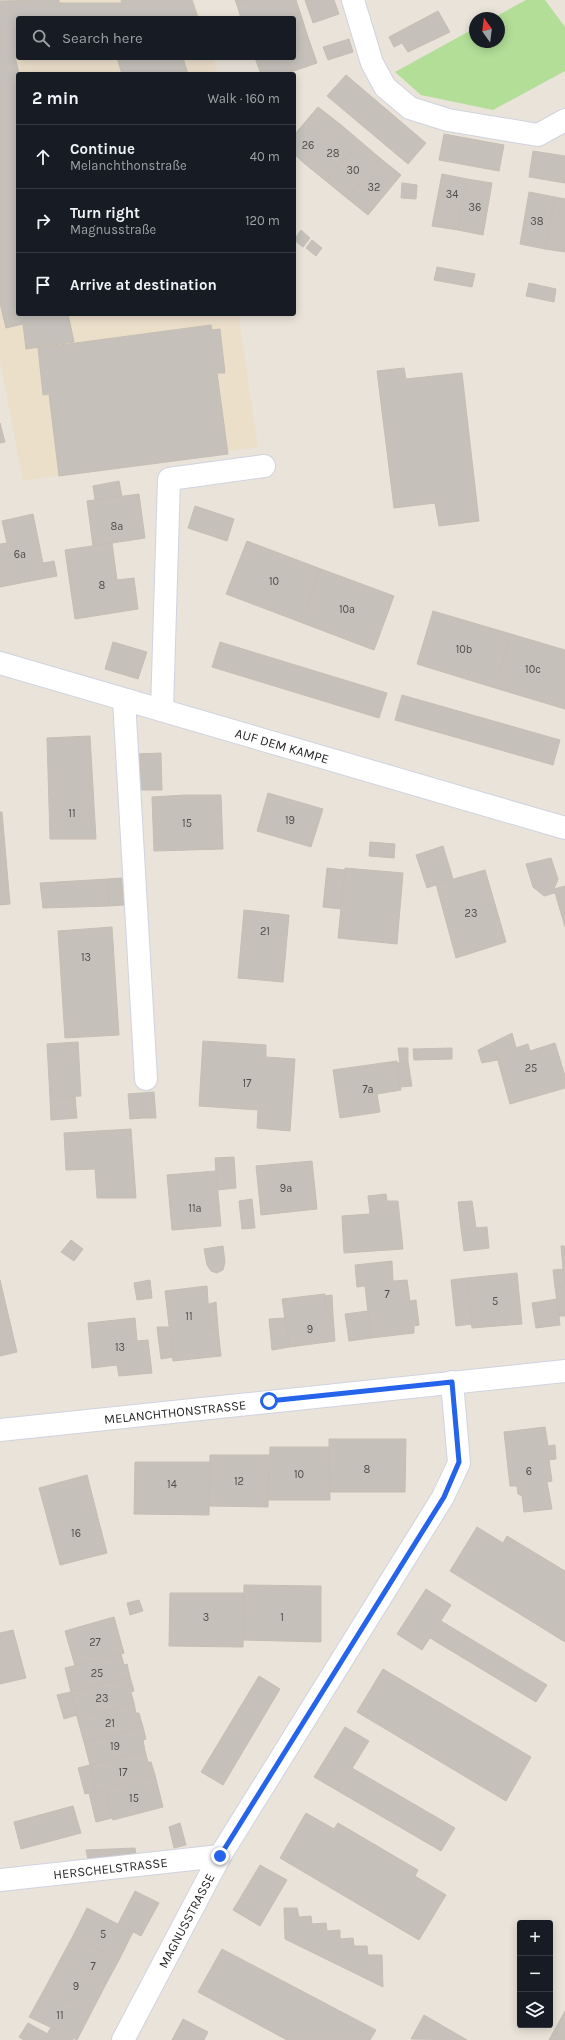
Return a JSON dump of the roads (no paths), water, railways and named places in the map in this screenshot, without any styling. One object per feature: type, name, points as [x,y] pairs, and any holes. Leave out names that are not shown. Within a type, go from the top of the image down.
[{"type":"street","points":[[353,0],[372,63],[385,87],[410,108],[448,120],[538,135],[565,120]]},
{"type":"street","points":[[162,710],[169,479],[264,466]]},
{"type":"street","name":"AUF DEM KAMPE","points":[[0,663],[565,828]]},
{"type":"street","points":[[124,700],[146,1079]]},
{"type":"street","name":"MELANCHTHONSTRASSE","points":[[0,1430],[565,1371]]},
{"type":"street","name":"MAGNUSSTRASSE","points":[[123,2040],[220,1856],[444,1497],[459,1462],[452,1382]]},
{"type":"street","name":"HERSCHELSTRASSE","points":[[0,1880],[220,1856]]}]
